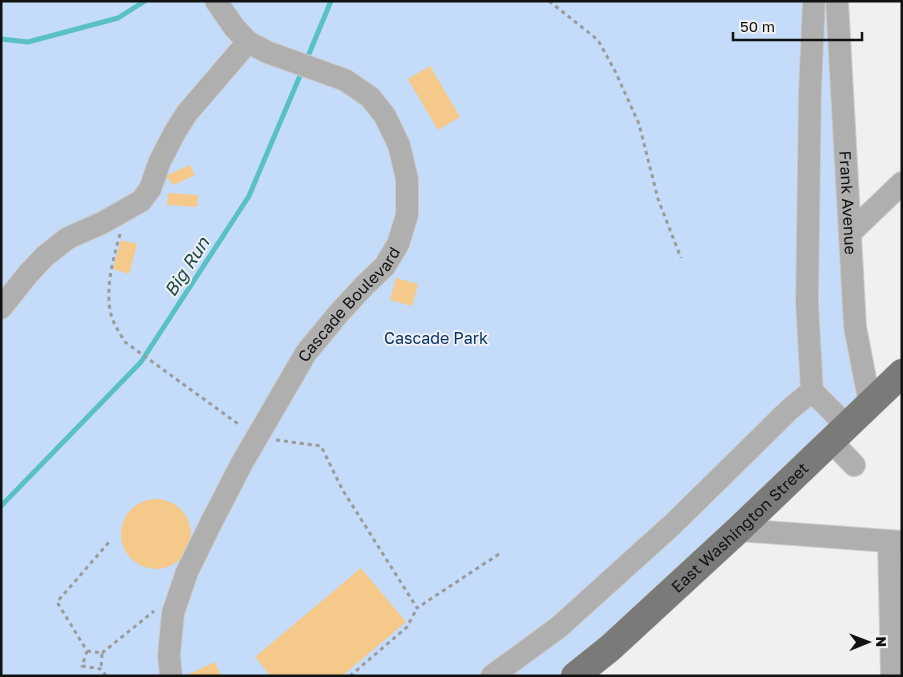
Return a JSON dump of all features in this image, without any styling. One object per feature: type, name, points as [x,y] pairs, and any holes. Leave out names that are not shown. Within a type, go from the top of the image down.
[{"type":"main road","name":"East Washington Street","points":[[575,676],[610,648],[738,530],[902,373]]},
{"type":"street","name":"Cascade Boulevard","points":[[171,676],[169,656],[173,613],[188,572],[215,515],[242,463],[306,353],[339,312],[385,266],[398,244],[407,215],[407,178],[399,145],[385,116],[370,97],[345,80],[258,47],[234,27],[216,1]]},
{"type":"street","points":[[814,1],[810,91],[807,304],[812,391],[839,433],[854,465]]},
{"type":"street","name":"Frank Avenue","points":[[837,1],[855,326],[870,404]]},
{"type":"street","points":[[3,303],[45,256],[68,238],[127,210],[141,201],[150,189],[160,160],[187,113],[258,47]]},
{"type":"street","points":[[851,232],[902,183]]},
{"type":"street","points":[[492,676],[559,627],[673,524],[790,409],[812,391]]},
{"type":"street","points":[[738,530],[895,542],[892,674],[900,676]]},
{"type":"path","points":[[549,1],[598,40],[615,71],[639,124],[658,199],[681,258]]},
{"type":"path","points":[[127,210],[110,272],[109,293],[110,312],[125,342],[257,438],[321,446],[342,489],[417,608]]},
{"type":"path","points":[[101,669],[82,666],[87,651],[57,602],[110,541]]},
{"type":"path","points":[[350,676],[408,627],[417,608],[502,552]]},
{"type":"path","points":[[106,676],[101,669],[102,653],[182,587]]},
{"type":"path","points":[[87,651],[102,653]]},
{"type":"green space","name":"Cascade Park","points":[[1,1],[837,1],[870,404],[575,676],[1,676]]},
{"type":"building","points":[[430,66],[460,117],[438,130],[408,79]]},
{"type":"building","points":[[190,165],[195,175],[174,185],[165,176]]},
{"type":"building","points":[[168,193],[198,195],[197,207],[167,205]]},
{"type":"building","points":[[121,240],[137,244],[129,274],[113,269]]},
{"type":"building","points":[[396,278],[418,284],[412,306],[390,300]]},
{"type":"building","points":[[156,499],[169,502],[181,509],[188,521],[191,534],[188,547],[181,559],[169,566],[156,569],[143,566],[131,559],[124,547],[121,534],[124,521],[131,509],[143,502]]},
{"type":"building","points":[[361,568],[406,622],[342,676],[271,676],[255,657]]},
{"type":"building","points":[[215,662],[221,676],[189,676],[189,674]]},
{"type":"waterway","name":"Big Run","points":[[1,39],[28,42],[118,18],[145,1]]},
{"type":"waterway","name":"Big Run","points":[[306,61],[331,1]]},
{"type":"waterway","name":"Big Run","points":[[1,506],[141,362],[249,196],[302,71]]}]
